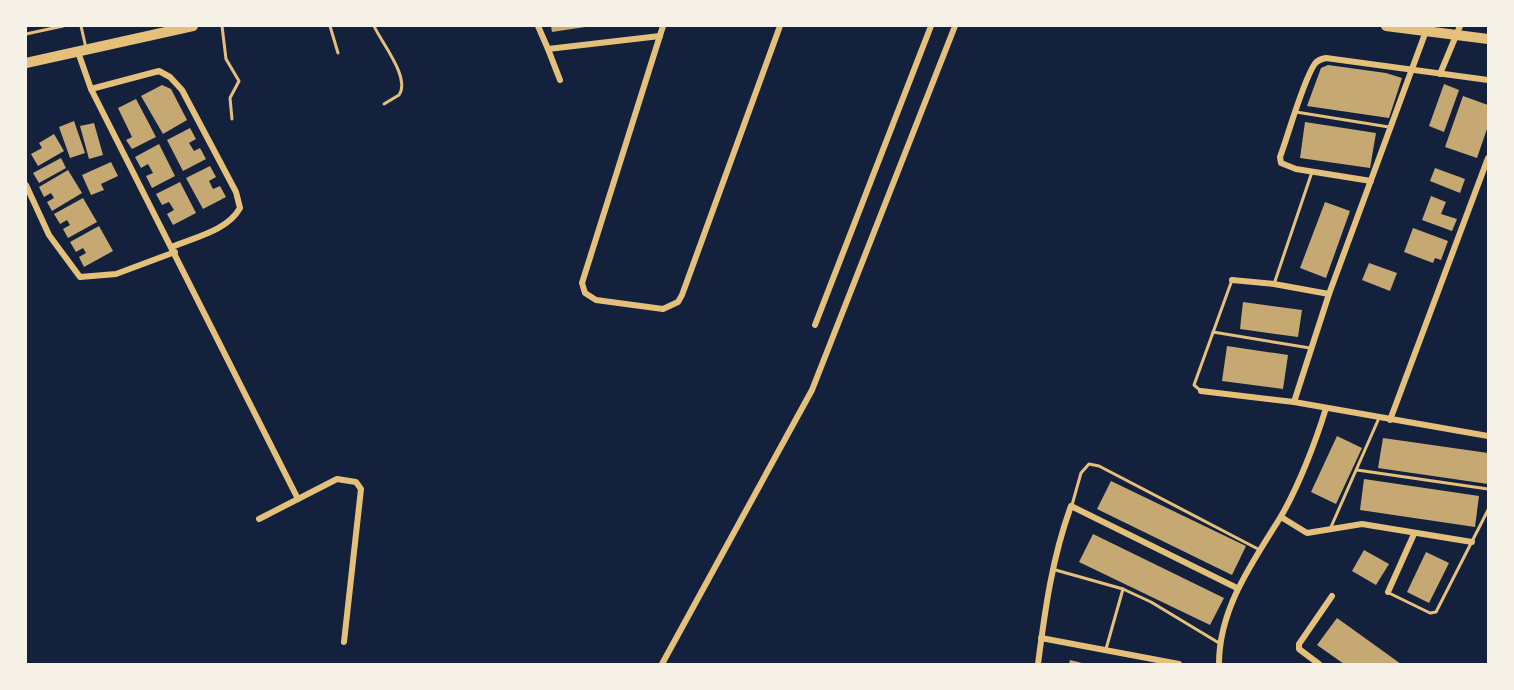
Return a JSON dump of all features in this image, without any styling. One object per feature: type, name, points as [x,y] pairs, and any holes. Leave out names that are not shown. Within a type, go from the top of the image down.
[{"type":"main road","points":[[26,63],[173,28],[193,26]]},
{"type":"main road","points":[[1386,26],[1426,31],[1458,30],[1488,39]]},
{"type":"street","points":[[538,26],[560,80]]},
{"type":"street","points":[[663,26],[582,283],[585,293],[596,300],[663,309],[670,307],[682,295],[780,26]]},
{"type":"street","points":[[815,325],[931,26]]},
{"type":"street","points":[[662,664],[812,390],[955,26]]},
{"type":"street","points":[[1440,74],[1458,30]]},
{"type":"street","points":[[1294,402],[1329,294],[1426,31]]},
{"type":"street","points":[[548,49],[660,36]]},
{"type":"street","points":[[82,51],[91,89],[298,499]]},
{"type":"street","points":[[1371,181],[1312,172],[1281,163],[1280,157],[1296,112],[1315,64],[1319,60],[1326,58],[1488,80]]},
{"type":"street","points":[[26,185],[49,235],[80,277],[116,274],[224,225],[235,217],[240,208],[236,192],[182,90],[170,76],[159,71],[91,89]]},
{"type":"street","points":[[1390,420],[1488,158]]},
{"type":"street","points":[[1232,280],[1274,284],[1329,294]]},
{"type":"street","points":[[1201,391],[1294,402],[1488,436]]},
{"type":"street","points":[[1219,664],[1219,643],[1237,588],[1258,549],[1281,517],[1315,442],[1326,408]]},
{"type":"street","points":[[259,519],[337,479],[356,482],[361,489],[344,642]]},
{"type":"street","points":[[1038,664],[1052,569],[1071,506],[1237,588]]},
{"type":"street","points":[[1281,517],[1292,526],[1307,533],[1362,524],[1472,542]]},
{"type":"street","points":[[1388,592],[1414,534]]},
{"type":"street","points":[[1318,664],[1299,649],[1299,644],[1332,596]]},
{"type":"street","points":[[1041,638],[1179,664]]},
{"type":"lane","points":[[26,34],[63,26]]},
{"type":"lane","points":[[81,26],[82,51]]},
{"type":"lane","points":[[222,26],[226,59],[239,81],[230,98],[232,119]]},
{"type":"lane","points":[[330,26],[338,53]]},
{"type":"lane","points":[[374,26],[397,66],[402,84],[399,95],[384,104]]},
{"type":"lane","points":[[1296,112],[1390,127]]},
{"type":"lane","points":[[1274,284],[1312,172]]},
{"type":"lane","points":[[1201,391],[1194,386],[1232,280]]},
{"type":"lane","points":[[1213,332],[1310,348]]},
{"type":"lane","points":[[1330,529],[1379,418]]},
{"type":"lane","points":[[1071,506],[1081,473],[1089,464],[1099,466],[1258,549]]},
{"type":"lane","points":[[1357,470],[1488,489]]},
{"type":"lane","points":[[1388,592],[1430,613],[1436,612],[1488,510]]},
{"type":"lane","points":[[1052,569],[1123,589],[1151,602],[1219,643]]},
{"type":"lane","points":[[1106,650],[1123,589]]},
{"type":"building","points":[[551,26],[585,26],[585,27],[552,32]]},
{"type":"building","points":[[1328,65],[1386,73],[1402,78],[1389,118],[1307,106],[1321,68]]},
{"type":"building","points":[[1444,84],[1459,90],[1444,132],[1429,126]]},
{"type":"building","points":[[162,85],[171,89],[187,120],[163,134],[141,96]]},
{"type":"building","points":[[1463,96],[1488,105],[1488,126],[1477,158],[1445,147]]},
{"type":"building","points":[[136,99],[156,137],[132,149],[126,140],[132,137],[118,108]]},
{"type":"building","points":[[74,121],[85,153],[70,158],[59,127]]},
{"type":"building","points":[[1305,122],[1376,133],[1370,168],[1300,158]]},
{"type":"building","points":[[94,123],[103,155],[89,159],[80,126]]},
{"type":"building","points":[[190,128],[196,139],[189,143],[194,151],[200,148],[206,159],[183,171],[167,140]]},
{"type":"building","points":[[54,134],[64,151],[38,166],[31,154],[42,148],[39,143]]},
{"type":"building","points":[[159,144],[175,176],[152,188],[146,176],[153,173],[148,164],[141,168],[135,157]]},
{"type":"building","points":[[61,158],[66,168],[39,183],[33,173]]},
{"type":"building","points":[[111,162],[118,176],[101,184],[104,190],[91,195],[82,175]]},
{"type":"building","points":[[210,166],[216,177],[209,181],[213,189],[220,186],[226,197],[203,209],[186,178]]},
{"type":"building","points":[[1435,168],[1465,179],[1460,193],[1430,181]]},
{"type":"building","points":[[68,170],[82,193],[52,211],[47,202],[54,198],[51,193],[44,197],[39,187]]},
{"type":"building","points":[[180,182],[196,213],[173,225],[167,214],[174,210],[169,202],[162,205],[156,194]]},
{"type":"building","points":[[1431,196],[1446,202],[1441,214],[1457,219],[1452,231],[1422,220]]},
{"type":"building","points":[[83,198],[97,222],[68,238],[63,229],[70,225],[67,220],[60,224],[54,214]]},
{"type":"building","points":[[1325,202],[1350,211],[1326,278],[1300,268]]},
{"type":"building","points":[[99,226],[113,251],[84,267],[79,257],[86,253],[83,248],[76,252],[70,242]]},
{"type":"building","points":[[1413,228],[1448,241],[1441,260],[1435,258],[1433,263],[1404,252]]},
{"type":"building","points":[[1369,263],[1397,273],[1390,291],[1362,280]]},
{"type":"building","points":[[1243,302],[1302,310],[1298,337],[1240,329]]},
{"type":"building","points":[[1227,346],[1288,355],[1283,389],[1222,381]]},
{"type":"building","points":[[1337,436],[1362,448],[1336,504],[1311,492]]},
{"type":"building","points":[[1383,438],[1488,453],[1488,484],[1378,468]]},
{"type":"building","points":[[1364,479],[1479,496],[1475,527],[1360,510]]},
{"type":"building","points":[[1111,481],[1246,546],[1232,575],[1097,509]]},
{"type":"building","points":[[1093,534],[1224,598],[1210,625],[1079,562]]},
{"type":"building","points":[[1364,550],[1389,564],[1376,585],[1352,571]]},
{"type":"building","points":[[1426,552],[1449,563],[1429,603],[1407,592]]},
{"type":"building","points":[[1337,618],[1401,664],[1344,664],[1317,645]]},
{"type":"building","points":[[1070,660],[1086,664],[1069,664]]}]
